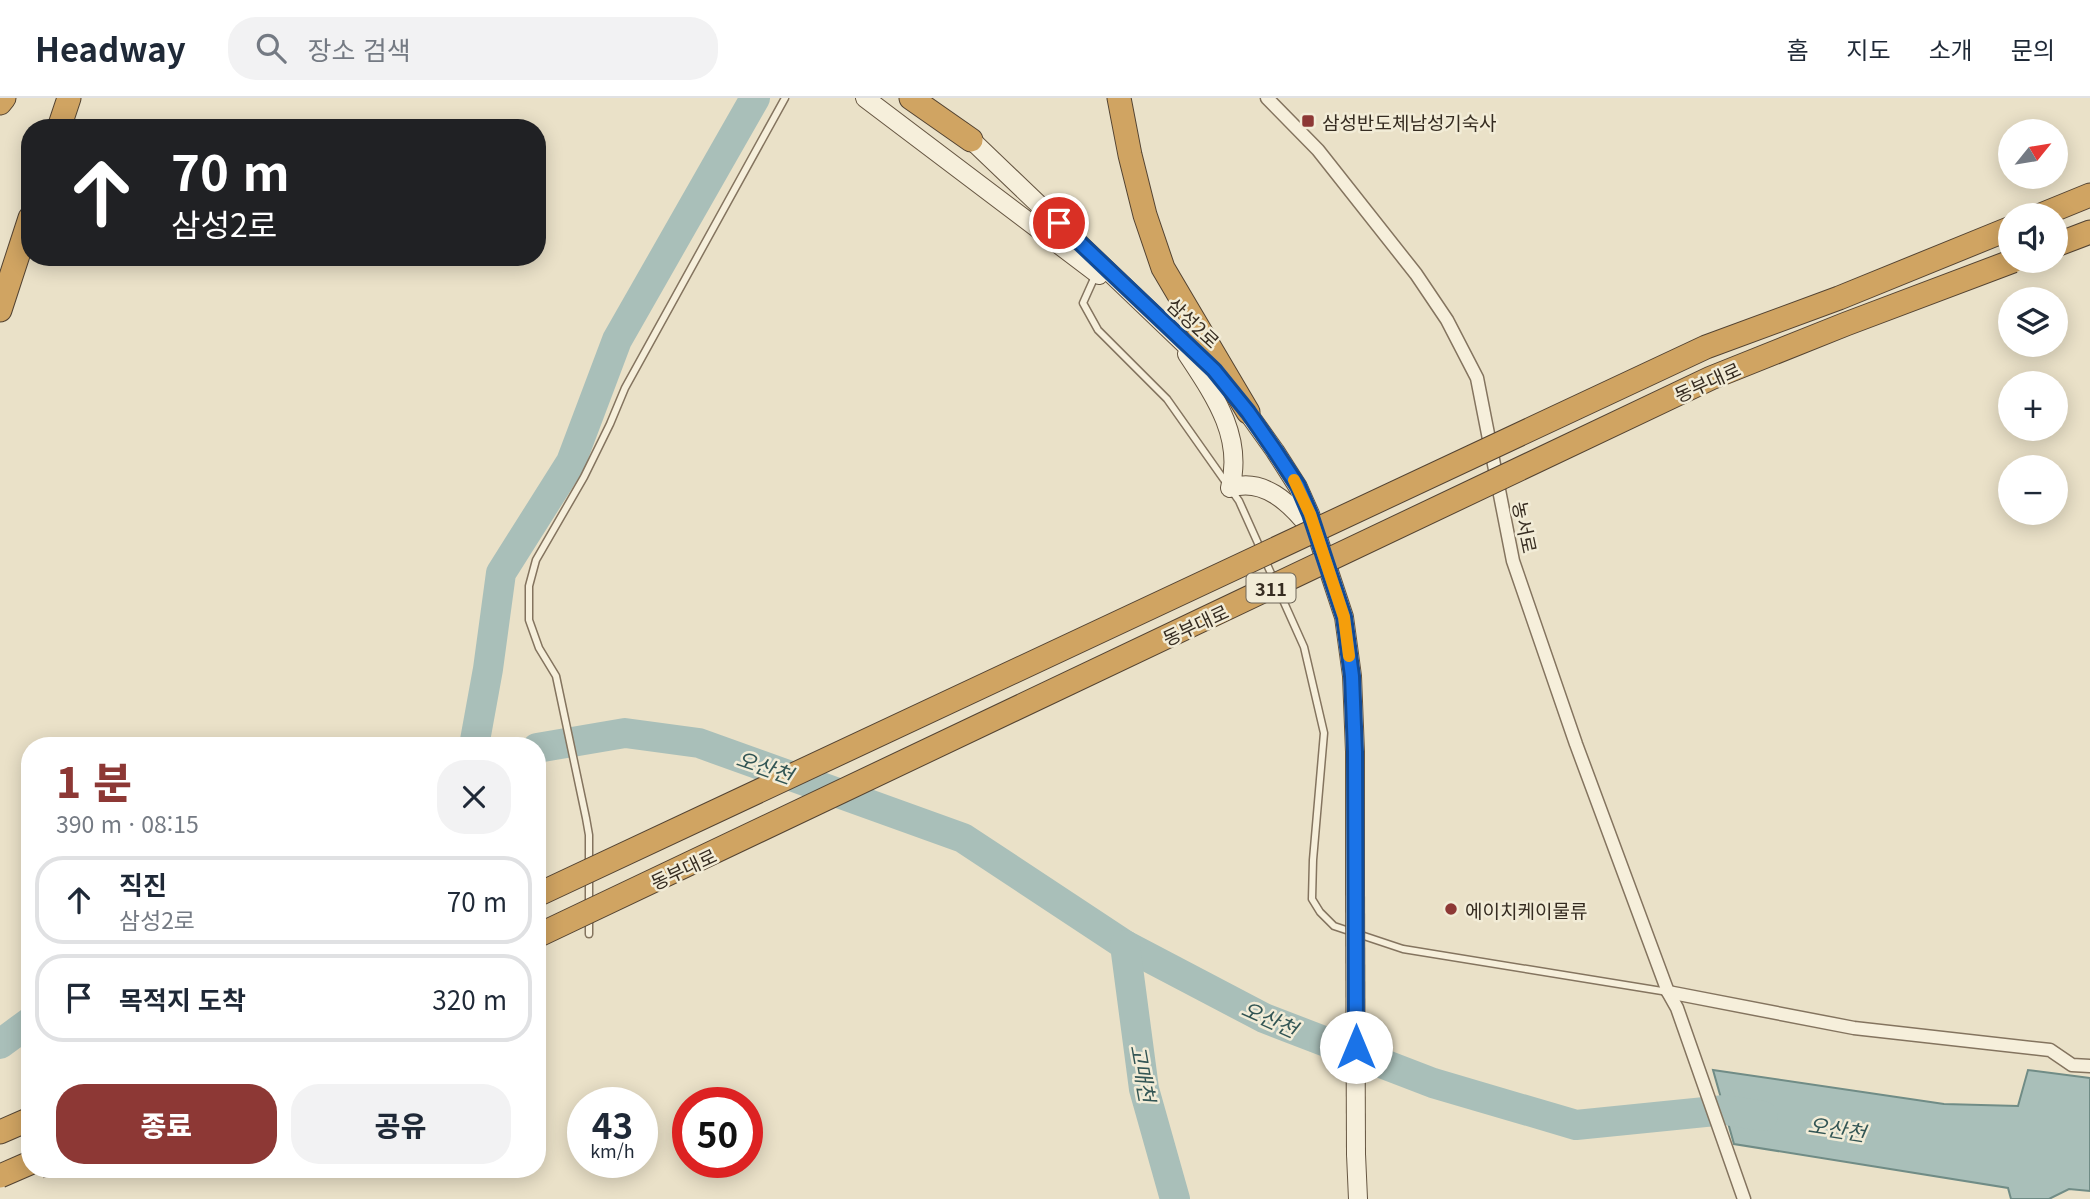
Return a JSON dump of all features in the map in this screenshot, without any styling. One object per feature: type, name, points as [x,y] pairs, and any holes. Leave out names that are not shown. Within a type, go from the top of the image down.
[{"type":"highway","points":[[0,103],[4,98]]},
{"type":"highway","points":[[62,119],[69,98]]},
{"type":"highway","points":[[911,98],[971,139]]},
{"type":"highway","points":[[1119,98],[1129,155],[1163,268],[1248,412]]},
{"type":"highway","points":[[2068,204],[2090,195]]},
{"type":"highway","points":[[2068,240],[2090,232]]},
{"type":"highway","name":"동부대로","points":[[546,891],[1706,347],[1839,298],[1998,233]]},
{"type":"highway","points":[[0,310],[21,246]]},
{"type":"highway","name":"동부대로","points":[[546,932],[1711,378],[1998,267]]},
{"type":"highway","points":[[0,1132],[21,1123]]},
{"type":"highway","points":[[0,1176],[21,1167]]},
{"type":"main road","points":[[864,98],[1170,328],[1210,392],[1230,433],[1235,453],[1230,488]]},
{"type":"main road","name":"삼성2로","points":[[928,98],[1214,370],[1248,412],[1298,486],[1344,617],[1352,676],[1355,752],[1358,1199]]},
{"type":"main road","points":[[1230,488],[1239,485],[1257,486],[1274,494],[1296,511],[1317,537]]},
{"type":"street","name":"농서로","points":[[1267,98],[1318,150],[1416,274],[1447,320],[1477,378],[1513,561],[1576,744],[1668,992],[1677,1008],[1742,1196]]},
{"type":"street","points":[[1668,992],[1854,1028],[2050,1050],[2072,1065],[2090,1066]]},
{"type":"lane","points":[[589,934],[589,835],[555,676],[539,648],[529,620],[529,586],[536,560],[583,477],[625,388],[785,98]]},
{"type":"lane","points":[[1097,274],[1083,303],[1098,330],[1167,399],[1239,501],[1304,647],[1324,733],[1312,899],[1320,912],[1334,926],[1404,949],[1668,992]]},
{"type":"water","points":[[1713,1070],[1944,1104],[2018,1106],[2028,1070],[2090,1078],[2090,1191],[2069,1189],[2049,1199],[2011,1199],[2008,1188],[1734,1144]]},
{"type":"waterway","points":[[476,737],[501,573],[571,462],[617,340],[755,98]]},
{"type":"waterway","name":"오산천","points":[[546,746],[625,733],[699,743],[963,838],[1125,945],[1264,1018],[1433,1083],[1576,1125],[1725,1110],[1763,1116]]},
{"type":"waterway","name":"고매천","points":[[1125,945],[1144,1089],[1175,1199]]},
{"type":"waterway","name":"오산천","points":[[0,1044],[21,1029]]},
{"type":"slow traffic","points":[[1294,480],[1310,514],[1344,617],[1349,656]]},
{"type":"place","name":"삼성반도체남성기숙사","points":[[1308,121]]},
{"type":"place","name":"에이치케이물류","points":[[1451,909]]},
{"type":"route","points":[[1059,223],[1214,370],[1275,451],[1298,486],[1310,514],[1344,617],[1352,676],[1355,752],[1356,1047]]}]
